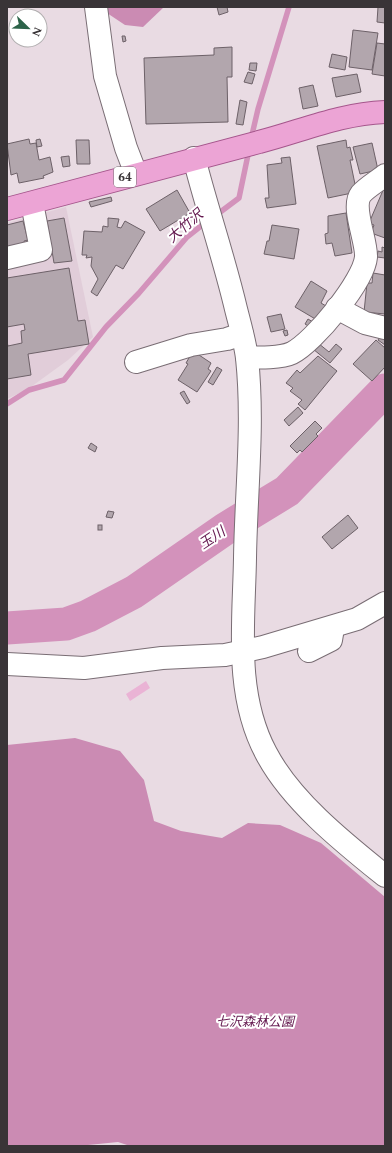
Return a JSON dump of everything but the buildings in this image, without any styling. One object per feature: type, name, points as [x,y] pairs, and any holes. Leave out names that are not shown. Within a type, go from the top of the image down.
[{"type":"main road","name":"64","points":[[7,210],[268,139],[315,124],[352,116],[385,112]]},
{"type":"street","points":[[96,7],[105,76],[126,148],[136,174]]},
{"type":"street","points":[[194,158],[220,245],[247,357],[250,414],[249,467],[244,547],[243,650],[247,698],[255,730],[266,755],[283,779],[320,821],[385,876]]},
{"type":"street","points":[[247,357],[262,358],[292,353],[330,320],[357,281],[366,258],[357,204],[361,195],[385,175]]},
{"type":"street","points":[[7,258],[41,250],[32,202]]},
{"type":"street","points":[[337,308],[365,323],[385,328]]},
{"type":"street","points":[[136,362],[191,345],[227,339],[242,334]]},
{"type":"street","points":[[7,664],[91,667],[162,658],[225,655],[263,647],[357,619],[385,603]]},
{"type":"street","points":[[309,651],[331,640],[333,626]]},
{"type":"shaded area","points":[[66,207],[93,337],[68,360],[28,389],[7,399],[7,223]]},
{"type":"shaded area","points":[[146,681],[150,688],[130,701],[126,694]]},
{"type":"green space","points":[[107,7],[164,7],[143,27],[125,25],[107,13]]},
{"type":"green space","name":"七沢森林公園","points":[[75,738],[120,751],[144,780],[154,821],[181,831],[222,838],[248,823],[280,825],[321,843],[385,897],[385,1146],[130,1146],[118,1142],[78,1146],[7,1146],[7,745]]},
{"type":"waterway","name":"大竹沢","points":[[251,139],[258,109],[289,7]]},
{"type":"waterway","name":"大竹沢","points":[[215,216],[239,198],[249,150]]},
{"type":"waterway","name":"大竹沢","points":[[7,404],[29,390],[64,380],[106,327],[139,293],[187,237],[206,222]]},
{"type":"waterway","name":"玉川","points":[[7,628],[66,624],[88,616],[134,592],[225,529],[287,491],[385,390]]}]
